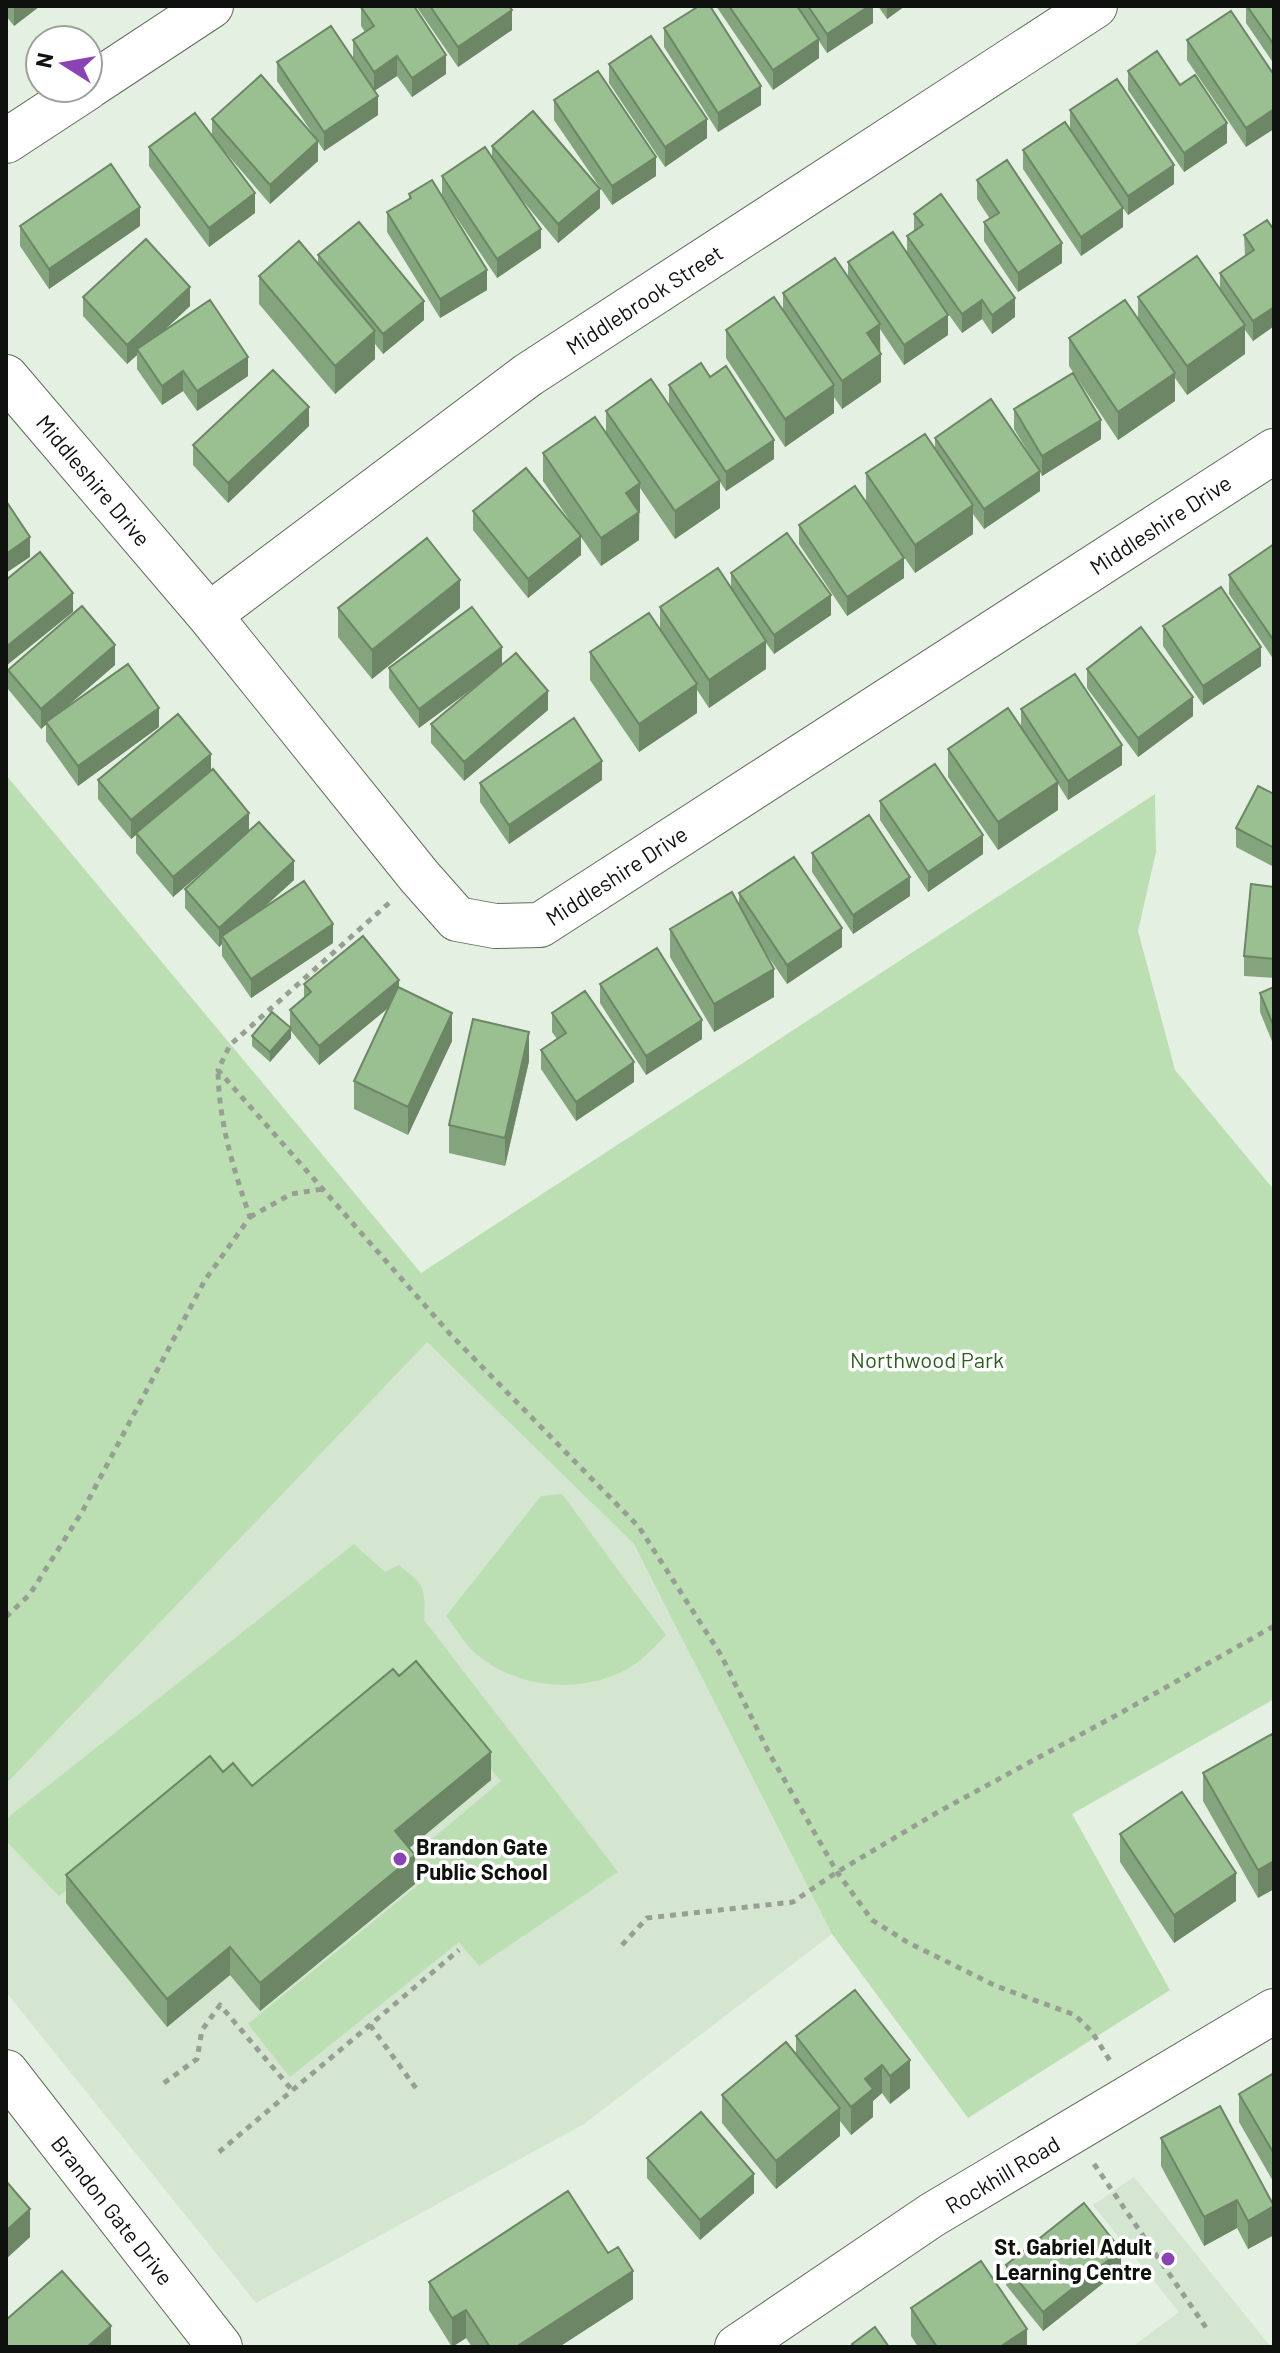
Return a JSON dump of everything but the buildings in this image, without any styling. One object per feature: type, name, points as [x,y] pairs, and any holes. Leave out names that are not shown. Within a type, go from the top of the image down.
[{"type":"street","points":[[104,77],[211,6]]},
{"type":"street","name":"Middlebrook Street","points":[[209,615],[528,375],[1095,6]]},
{"type":"street","points":[[6,141],[63,104]]},
{"type":"street","name":"Middleshire Drive","points":[[6,377],[209,615],[457,919],[495,926],[540,925],[1274,451]]},
{"type":"street","name":"Rockhill Road","points":[[737,2347],[932,2215],[1274,2011]]},
{"type":"street","name":"Brandon Gate Drive","points":[[6,2072],[220,2347]]},
{"type":"path","points":[[250,1217],[233,1166],[219,1102],[218,1070],[230,1045],[419,876]]},
{"type":"path","points":[[218,1070],[451,1335],[639,1527],[721,1655],[768,1751],[837,1872],[872,1920],[907,1942],[996,1986],[1075,2015],[1092,2032],[1133,2096]]},
{"type":"path","points":[[6,1617],[30,1594],[82,1512],[205,1280],[250,1217],[291,1194],[324,1189]]},
{"type":"path","points":[[622,1945],[647,1918],[793,1902],[938,1812],[1274,1626]]},
{"type":"path","points":[[219,2152],[459,1950]]},
{"type":"path","points":[[164,2083],[197,2059],[202,2030],[220,2005],[292,2090]]},
{"type":"path","points":[[370,2025],[418,2091]]},
{"type":"path","points":[[1105,2157],[1093,2165],[1209,2332]]},
{"type":"shaded area","name":"Brandon Gate Public School","points":[[427,1341],[634,1544],[832,1934],[584,2124],[256,2303],[6,1992],[6,1784]]},
{"type":"shaded area","name":"St. Gabriel Adult Learning Centre","points":[[1134,2177],[1271,2347],[1132,2347],[1179,2312],[1093,2205]]},
{"type":"green space","name":"Northwood Park","points":[[6,775],[421,1273],[1155,794],[1156,852],[1138,931],[1175,1070],[1274,1190],[1274,1699],[1072,1814],[1170,1990],[968,2118],[832,1934],[634,1544],[427,1342],[6,1784]]},
{"type":"green space","points":[[562,1494],[666,1635],[634,1665],[615,1675],[573,1684],[551,1684],[530,1681],[490,1664],[469,1647],[446,1616],[541,1496]]},
{"type":"green space","points":[[354,1544],[385,1572],[399,1565],[414,1577],[424,1593],[424,1620],[618,1872],[479,1966],[459,1942],[290,2077],[248,2024],[423,1881],[407,1860],[501,1781],[409,1673],[253,1803],[210,1775],[59,1896],[6,1841],[6,1819]]},
{"type":"place","name":"Brandon Gate Public School","points":[[400,1859]]},
{"type":"place","name":"St. Gabriel Adult Learning Centre","points":[[1168,2259]]}]
